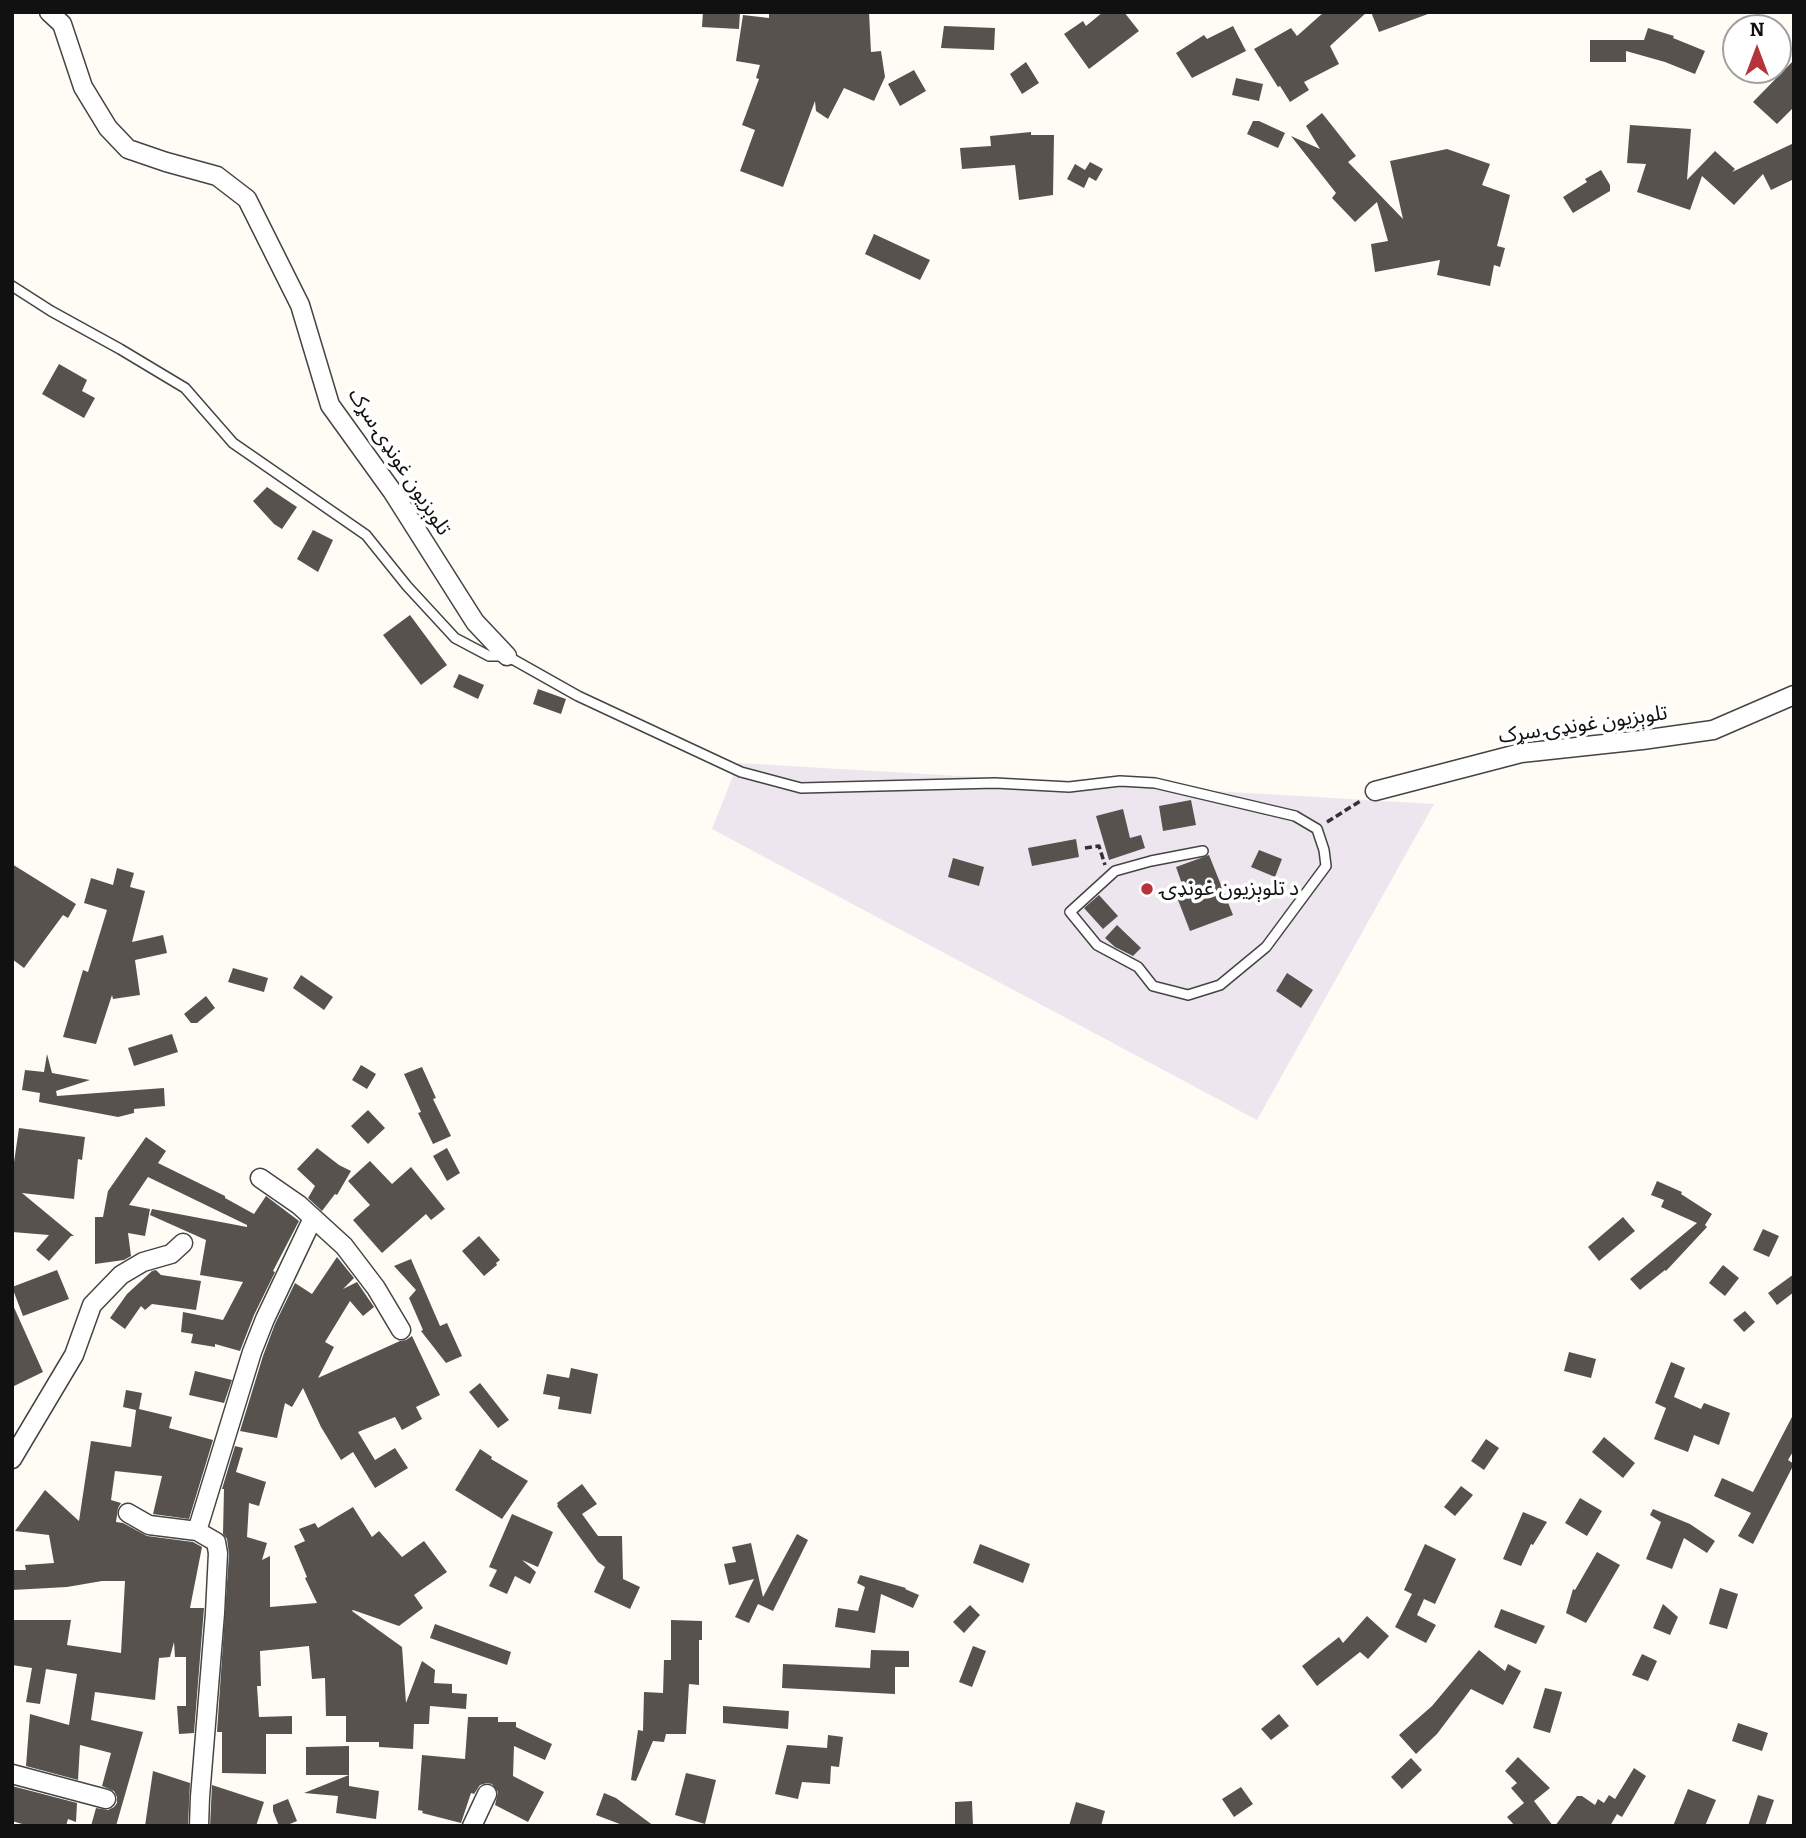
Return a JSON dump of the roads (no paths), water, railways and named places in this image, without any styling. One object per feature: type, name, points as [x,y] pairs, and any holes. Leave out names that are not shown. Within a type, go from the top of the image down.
[{"type":"street","name":"تلوېزيون غونډۍ سړک","points":[[49,12],[62,24],[83,87],[108,128],[128,149],[217,176],[247,199],[300,306],[330,405],[393,491],[475,622],[508,656]]},
{"type":"street","name":"تلوېزيون غونډۍ سړک","points":[[1375,791],[1521,753],[1713,730],[1794,695]]},
{"type":"street","points":[[260,1178],[299,1205],[344,1246],[376,1288],[401,1330]]},
{"type":"street","points":[[197,1531],[252,1352],[313,1218]]},
{"type":"street","points":[[12,1459],[74,1355],[92,1305],[121,1275],[143,1262],[171,1254],[183,1243]]},
{"type":"street","points":[[128,1513],[149,1525],[197,1531],[216,1542],[218,1553],[199,1826]]},
{"type":"street","points":[[12,1774],[106,1800]]},
{"type":"street","points":[[472,1826],[487,1794]]},
{"type":"lane","points":[[12,286],[186,388],[233,443],[366,535],[407,586],[455,638],[489,656],[508,656],[578,696],[741,772],[801,788],[995,783],[1069,787],[1120,781],[1155,783],[1295,816],[1317,829],[1326,866],[1266,947],[1220,985],[1188,995],[1153,986],[1138,967],[1097,945],[1070,912],[1115,872],[1161,858],[1203,851]]},
{"type":"place","name":"د تلوېزیون غونډۍ","points":[[1147,889]]}]
